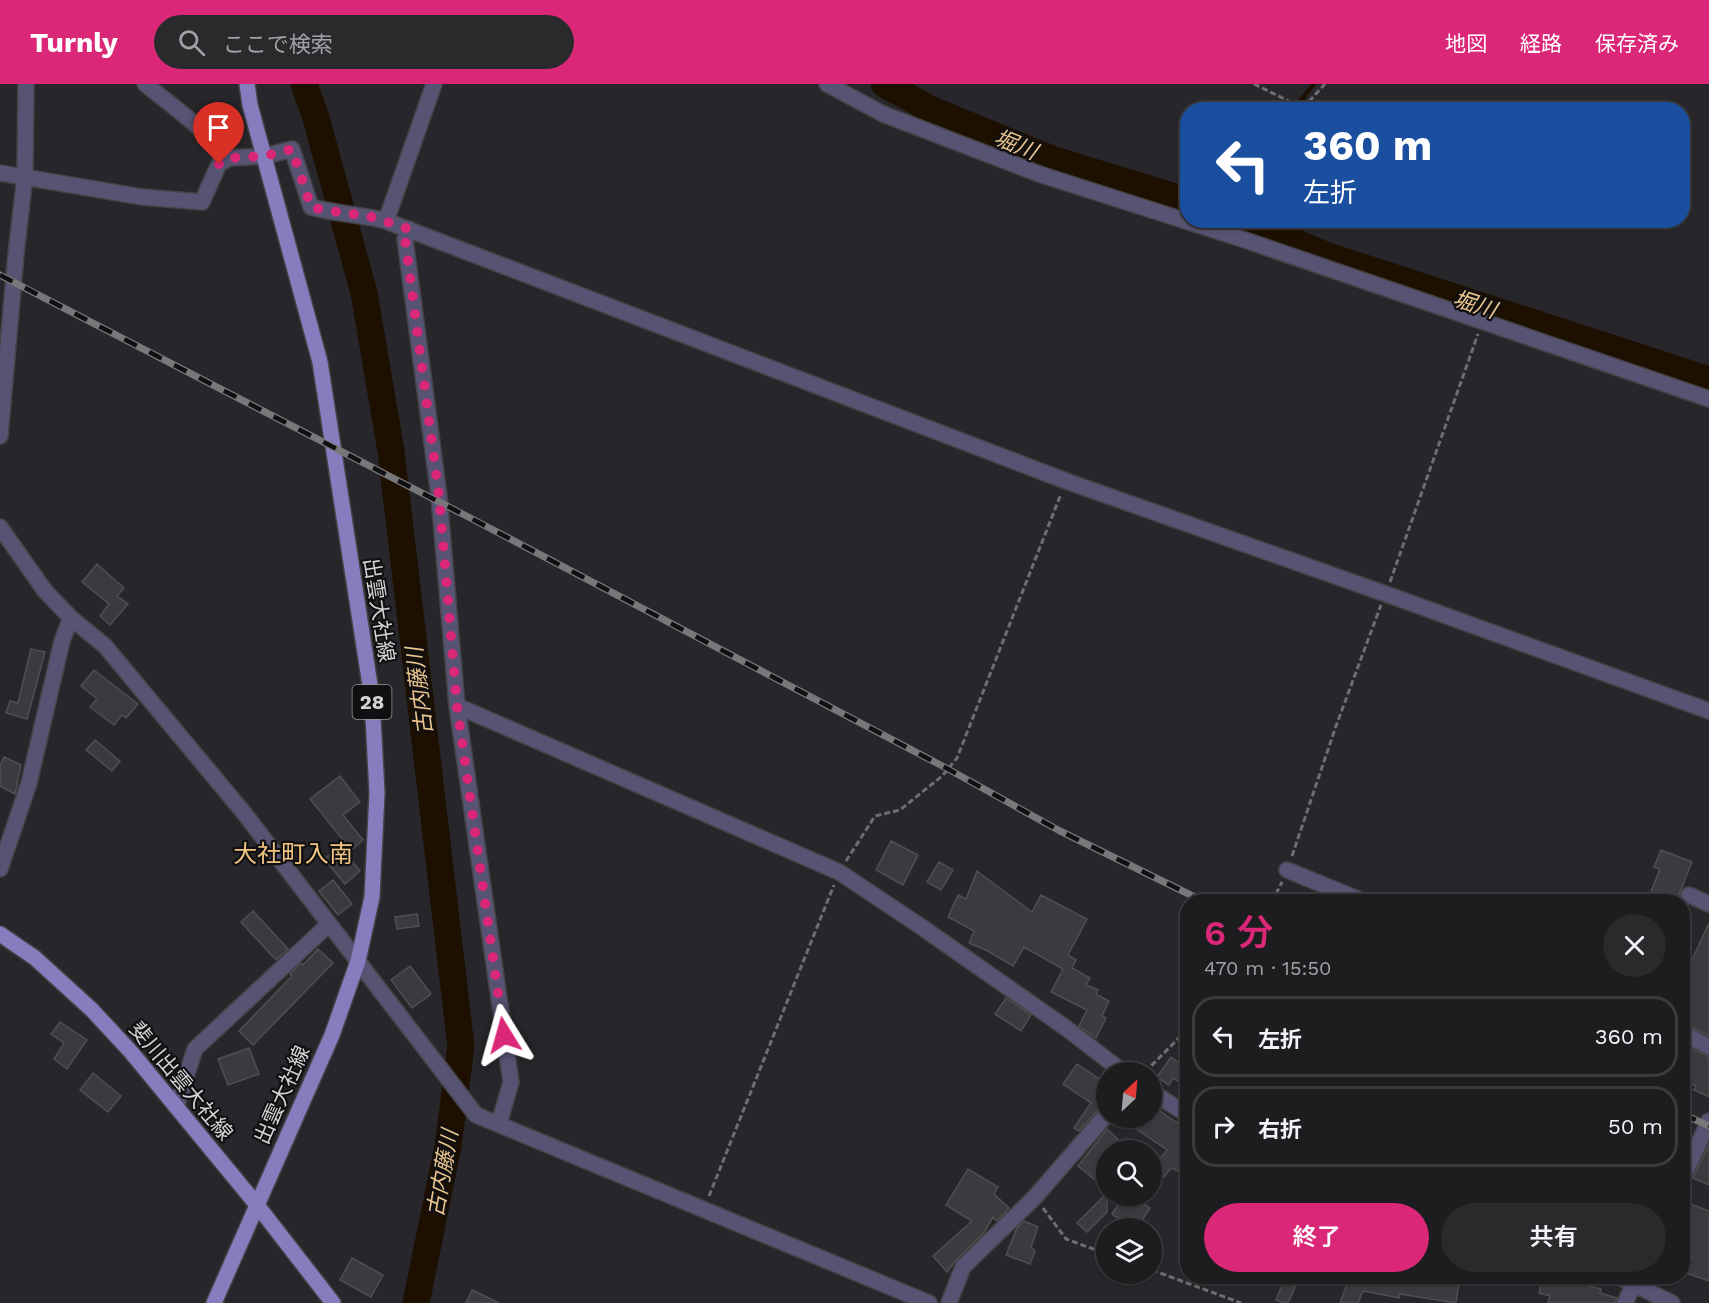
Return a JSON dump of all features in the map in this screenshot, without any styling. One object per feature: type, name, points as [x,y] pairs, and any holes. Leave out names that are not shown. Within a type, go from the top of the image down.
[{"type":"main road","name":"出雲大社線","points":[[214,1303],[332,1035],[358,961],[372,897],[377,793],[372,699],[320,362],[250,105],[247,84]]},
{"type":"main road","name":"斐川出雲大社線","points":[[0,934],[34,958],[92,1010],[131,1052],[257,1205],[333,1303]]},
{"type":"street","points":[[0,436],[25,176],[26,84]]},
{"type":"street","points":[[144,84],[183,113],[229,158]]},
{"type":"street","points":[[386,221],[434,84]]},
{"type":"street","points":[[827,84],[883,114],[1039,174],[1180,218]]},
{"type":"street","points":[[0,173],[142,197],[202,202],[219,164],[229,158],[265,156],[292,149],[311,207],[368,216],[409,229],[1066,481],[1709,711]]},
{"type":"street","points":[[1213,228],[1709,399]]},
{"type":"street","points":[[409,229],[405,239],[439,496],[457,706],[511,1082],[499,1124]]},
{"type":"street","points":[[0,527],[45,591],[71,618],[105,646],[244,813],[476,1115],[929,1303]]},
{"type":"street","points":[[0,869],[29,783],[62,641],[71,618]]},
{"type":"street","points":[[457,706],[839,872],[1066,1028],[1110,1062]]},
{"type":"street","points":[[1287,870],[1346,894]]},
{"type":"street","points":[[1690,895],[1709,904]]},
{"type":"street","points":[[177,1107],[195,1049],[328,925]]},
{"type":"street","points":[[1690,1037],[1709,1047]]},
{"type":"street","points":[[1162,1098],[1180,1110]]},
{"type":"street","points":[[1690,1162],[1709,1121]]},
{"type":"street","points":[[949,1303],[963,1267],[1035,1197],[1096,1127]]},
{"type":"street","points":[[1625,1303],[1633,1284]]},
{"type":"street","points":[[1641,1284],[1672,1303]]},
{"type":"path","points":[[1254,84],[1289,102]]},
{"type":"path","points":[[1309,102],[1325,84]]},
{"type":"path","points":[[1276,894],[1287,870],[1336,726],[1386,594],[1483,321]]},
{"type":"path","points":[[703,1209],[839,872],[875,816],[900,810],[942,776],[957,758],[1066,481]]},
{"type":"path","points":[[1155,1062],[1180,1037]]},
{"type":"path","points":[[1035,1197],[1066,1239],[1096,1250]]},
{"type":"path","points":[[1162,1274],[1180,1280]]},
{"type":"path","points":[[1190,1284],[1241,1303]]},
{"type":"building","points":[[97,564],[124,588],[117,596],[128,604],[110,625],[100,616],[109,604],[82,582]]},
{"type":"building","points":[[31,649],[45,652],[27,719],[6,713],[10,701],[18,703]]},
{"type":"building","points":[[94,670],[138,704],[126,718],[122,715],[114,725],[90,707],[97,699],[81,686]]},
{"type":"building","points":[[95,740],[120,761],[112,771],[86,750]]},
{"type":"building","points":[[4,757],[21,765],[15,794],[0,786],[0,766]]},
{"type":"building","points":[[340,776],[360,802],[343,815],[363,840],[351,850],[310,799]]},
{"type":"building","points":[[891,841],[918,855],[903,885],[876,870]]},
{"type":"building","points":[[340,846],[360,871],[345,884],[324,859]]},
{"type":"building","points":[[1661,850],[1692,862],[1679,894],[1650,894],[1660,869],[1654,867]]},
{"type":"building","points":[[939,862],[953,870],[941,890],[927,882]]},
{"type":"building","points":[[977,871],[1032,912],[1041,895],[1087,919],[1068,955],[1076,960],[1072,968],[1090,978],[1086,985],[1098,990],[1096,994],[1109,1001],[1102,1016],[1106,1018],[1096,1038],[1079,1026],[1087,1010],[1051,992],[1063,969],[1024,947],[1013,966],[969,943],[974,931],[948,917],[958,895],[966,899]]},
{"type":"building","points":[[333,880],[352,904],[338,915],[319,891]]},
{"type":"building","points":[[253,911],[288,949],[276,960],[241,922]]},
{"type":"building","points":[[417,914],[419,926],[397,929],[395,917]]},
{"type":"building","points":[[1709,923],[1709,1036],[1690,1026],[1690,964]]},
{"type":"building","points":[[318,949],[333,963],[253,1045],[239,1031],[292,976],[290,974],[301,963],[303,965]]},
{"type":"building","points":[[410,966],[431,994],[412,1008],[391,980]]},
{"type":"building","points":[[1006,998],[1031,1015],[1021,1031],[995,1014]]},
{"type":"building","points":[[60,1022],[87,1040],[67,1069],[54,1059],[64,1043],[51,1034]]},
{"type":"building","points":[[249,1048],[259,1074],[228,1085],[218,1059]]},
{"type":"building","points":[[1690,1048],[1709,1057],[1709,1097],[1694,1090],[1696,1086],[1690,1083]]},
{"type":"building","points":[[1171,1057],[1180,1063],[1180,1083],[1173,1078],[1169,1085],[1162,1080],[1162,1070]]},
{"type":"building","points":[[1077,1064],[1096,1077],[1096,1112],[1079,1131],[1074,1128],[1091,1103],[1063,1084]]},
{"type":"building","points":[[93,1073],[121,1096],[108,1112],[80,1090]]},
{"type":"building","points":[[1162,1112],[1177,1123],[1180,1122],[1180,1172],[1171,1168],[1164,1177],[1162,1175],[1162,1156],[1167,1150],[1162,1147],[1162,1140],[1152,1140],[1135,1128],[1162,1128]]},
{"type":"building","points":[[1107,1129],[1119,1140],[1098,1140]]},
{"type":"building","points":[[1096,1143],[1096,1181],[1078,1166]]},
{"type":"building","points":[[1709,1144],[1709,1185],[1693,1178]]},
{"type":"building","points":[[968,1169],[998,1187],[994,1194],[1009,1208],[997,1221],[993,1217],[983,1234],[947,1272],[933,1256],[972,1221],[946,1205]]},
{"type":"building","points":[[1096,1204],[1096,1206],[1107,1206],[1107,1212],[1101,1218],[1096,1218],[1096,1223],[1087,1232],[1077,1223]]},
{"type":"building","points":[[1690,1204],[1709,1211],[1709,1281],[1690,1274],[1693,1256],[1690,1255]]},
{"type":"building","points":[[1117,1206],[1147,1206],[1150,1208],[1144,1218],[1118,1218],[1112,1214]]},
{"type":"building","points":[[1024,1221],[1038,1227],[1031,1247],[1035,1251],[1030,1264],[1006,1255],[1017,1228]]},
{"type":"building","points":[[352,1258],[383,1275],[371,1297],[340,1280]]},
{"type":"building","points":[[1283,1284],[1296,1284],[1288,1303],[1276,1300]]},
{"type":"building","points":[[1347,1284],[1459,1284],[1456,1303],[1400,1294],[1399,1298],[1363,1291],[1358,1303],[1340,1303]]},
{"type":"building","points":[[1541,1284],[1586,1284],[1601,1289],[1600,1293],[1617,1298],[1615,1303],[1548,1303],[1550,1296],[1539,1293]]},
{"type":"building","points":[[472,1290],[499,1303],[466,1303]]},
{"type":"waterway","name":"古内藤川","points":[[304,84],[316,118],[364,293],[391,451],[461,1047],[448,1146],[416,1303]]},
{"type":"waterway","name":"堀川","points":[[884,84],[932,110],[1054,160],[1180,199]]},
{"type":"waterway","points":[[1299,102],[1314,84]]},
{"type":"waterway","name":"堀川","points":[[1262,228],[1325,255],[1709,380]]},
{"type":"railway","points":[[0,275],[478,522],[948,769],[1060,831],[1189,894]]},
{"type":"railway","points":[[1690,1117],[1709,1126]]},
{"type":"district","name":"大社町入南","points":[[293,854]]},
{"type":"route","points":[[219,164],[229,158],[265,156],[292,149],[311,207],[368,216],[409,229],[405,239],[439,496],[457,706],[504,1035]]}]
